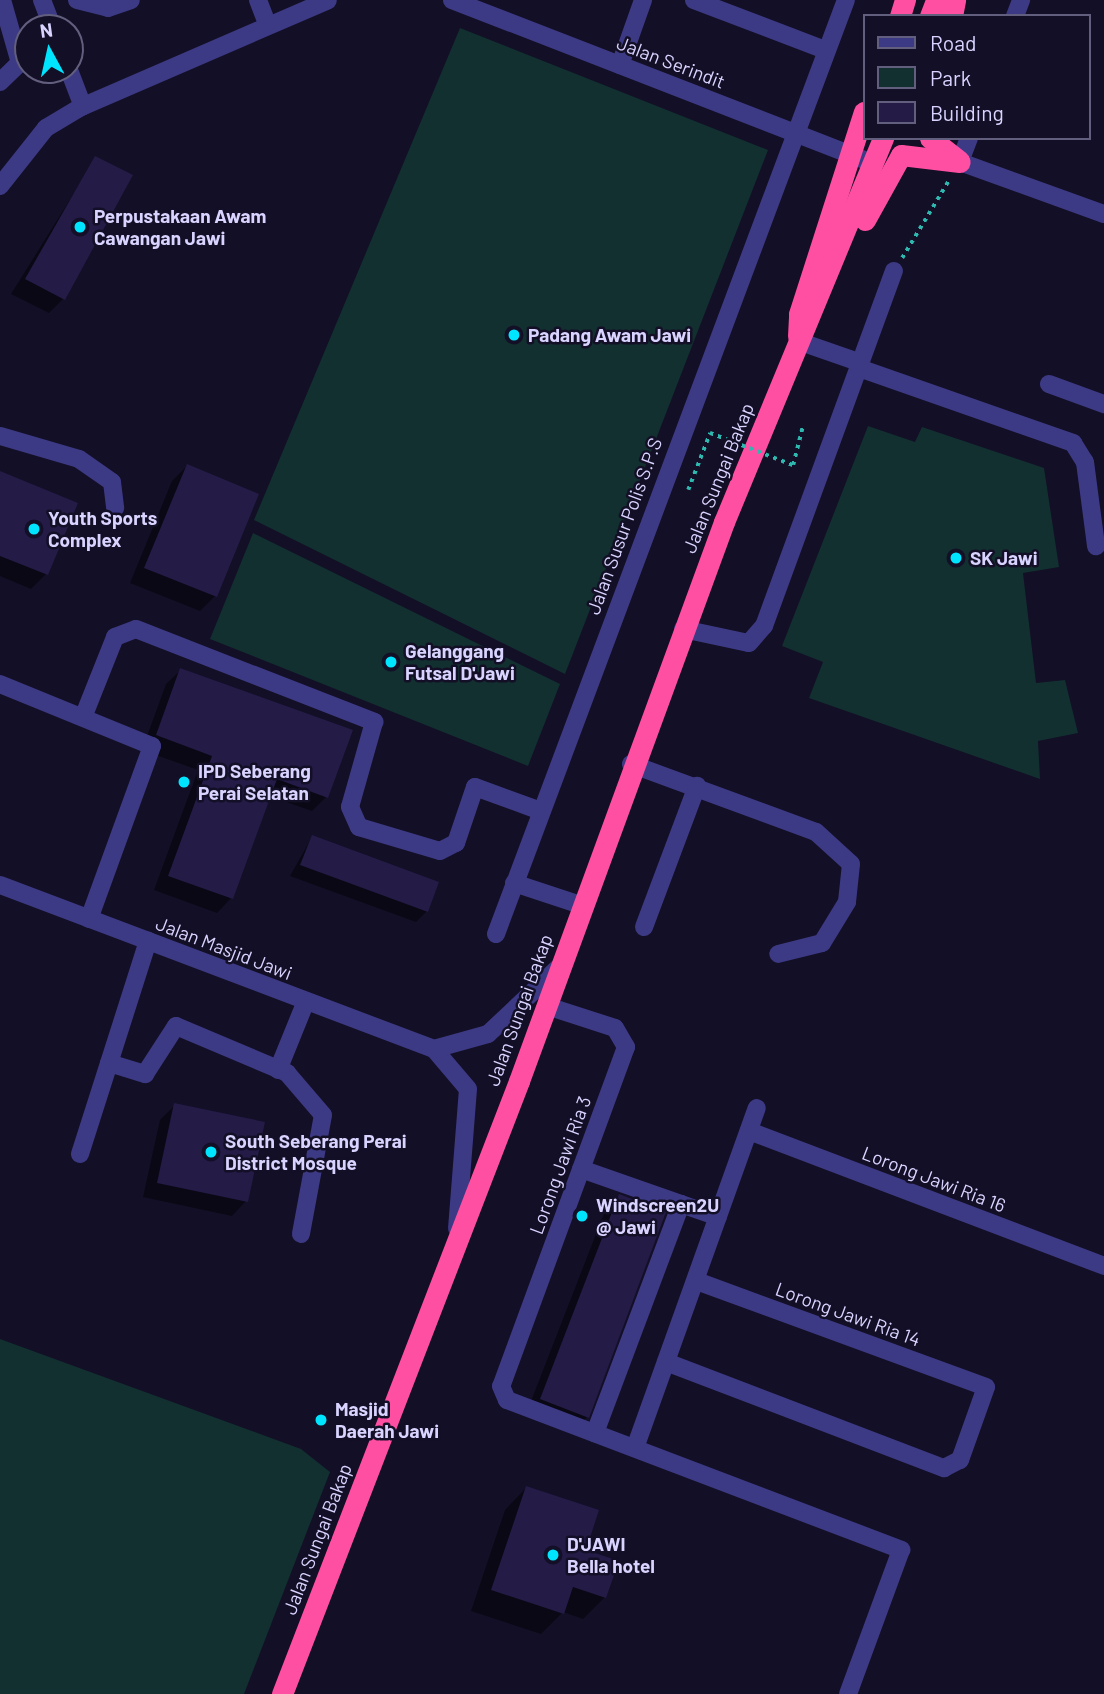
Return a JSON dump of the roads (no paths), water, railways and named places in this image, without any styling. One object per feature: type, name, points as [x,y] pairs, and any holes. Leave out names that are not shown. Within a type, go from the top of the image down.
[{"type":"highway","name":"Jalan Sungai Bakap","points":[[798,341],[799,314],[862,118]]},
{"type":"highway","name":"Jalan Sungai Bakap","points":[[282,1694],[457,1230],[547,1006],[631,764],[683,629],[798,341],[833,270],[882,140]]},
{"type":"highway","points":[[932,140],[960,162]]},
{"type":"highway","points":[[833,270],[901,155],[960,162]]},
{"type":"street","points":[[0,82],[20,63],[2,0]]},
{"type":"street","points":[[78,0],[108,8],[131,0]]},
{"type":"street","points":[[258,0],[267,24]]},
{"type":"street","points":[[0,187],[46,128],[83,106],[267,24],[328,0]]},
{"type":"street","name":"Jalan Serindit","points":[[452,0],[874,164]]},
{"type":"street","points":[[620,65],[643,0]]},
{"type":"street","points":[[694,0],[825,50]]},
{"type":"street","name":"Jalan Susur Polis S.P.S","points":[[496,934],[792,132],[846,0]]},
{"type":"street","points":[[74,84],[83,106]]},
{"type":"street","points":[[968,140],[960,162],[1104,214]]},
{"type":"street","points":[[683,629],[749,643],[764,626],[894,271]]},
{"type":"street","points":[[798,341],[1073,443],[1085,462],[1096,546]]},
{"type":"street","points":[[1049,384],[1104,404]]},
{"type":"street","points":[[0,436],[79,459],[112,482],[115,508]]},
{"type":"street","points":[[84,715],[115,636],[136,629],[373,722],[350,807],[359,827],[440,852],[456,843],[475,787],[541,811]]},
{"type":"street","points":[[0,684],[84,715],[152,746],[89,919]]},
{"type":"street","points":[[631,764],[697,786],[816,832],[851,864],[847,902],[822,943],[778,954]]},
{"type":"street","points":[[644,926],[697,786]]},
{"type":"street","points":[[514,883],[581,905]]},
{"type":"street","name":"Jalan Masjid Jawi","points":[[0,885],[434,1049],[468,1089],[457,1230]]},
{"type":"street","points":[[80,1154],[148,941]]},
{"type":"street","points":[[434,1049],[488,1034],[558,968]]},
{"type":"street","points":[[278,1070],[306,1001]]},
{"type":"street","name":"Lorong Jawi Ria 3","points":[[547,1006],[615,1028],[626,1047],[501,1386],[507,1400],[595,1433]]},
{"type":"street","points":[[109,1063],[145,1074],[177,1026],[278,1070],[323,1115],[301,1234]]},
{"type":"street","points":[[635,1448],[757,1108]]},
{"type":"street","name":"Lorong Jawi Ria 16","points":[[749,1131],[1104,1266]]},
{"type":"street","points":[[581,1169],[718,1217]]},
{"type":"street","points":[[681,1204],[595,1433],[901,1550],[848,1694]]},
{"type":"street","name":"Lorong Jawi Ria 14","points":[[666,1362],[944,1468],[960,1460],[986,1387],[695,1281]]},
{"type":"place","name":"Perpustakaan Awam Cawangan Jawi","points":[[80,227]]},
{"type":"place","name":"Padang Awam Jawi","points":[[514,335]]},
{"type":"place","name":"Youth Sports Complex","points":[[34,529]]},
{"type":"place","name":"SK Jawi","points":[[956,558]]},
{"type":"place","name":"Gelanggang Futsal D'Jawi","points":[[391,662]]},
{"type":"place","name":"IPD Seberang Perai Selatan","points":[[184,782]]},
{"type":"place","name":"South Seberang Perai District Mosque","points":[[211,1152]]},
{"type":"place","name":"Windscreen2U @ Jawi","points":[[582,1216]]},
{"type":"place","name":"Masjid Daerah Jawi","points":[[321,1420]]},
{"type":"place","name":"D'JAWI Bella hotel","points":[[553,1555]]}]
